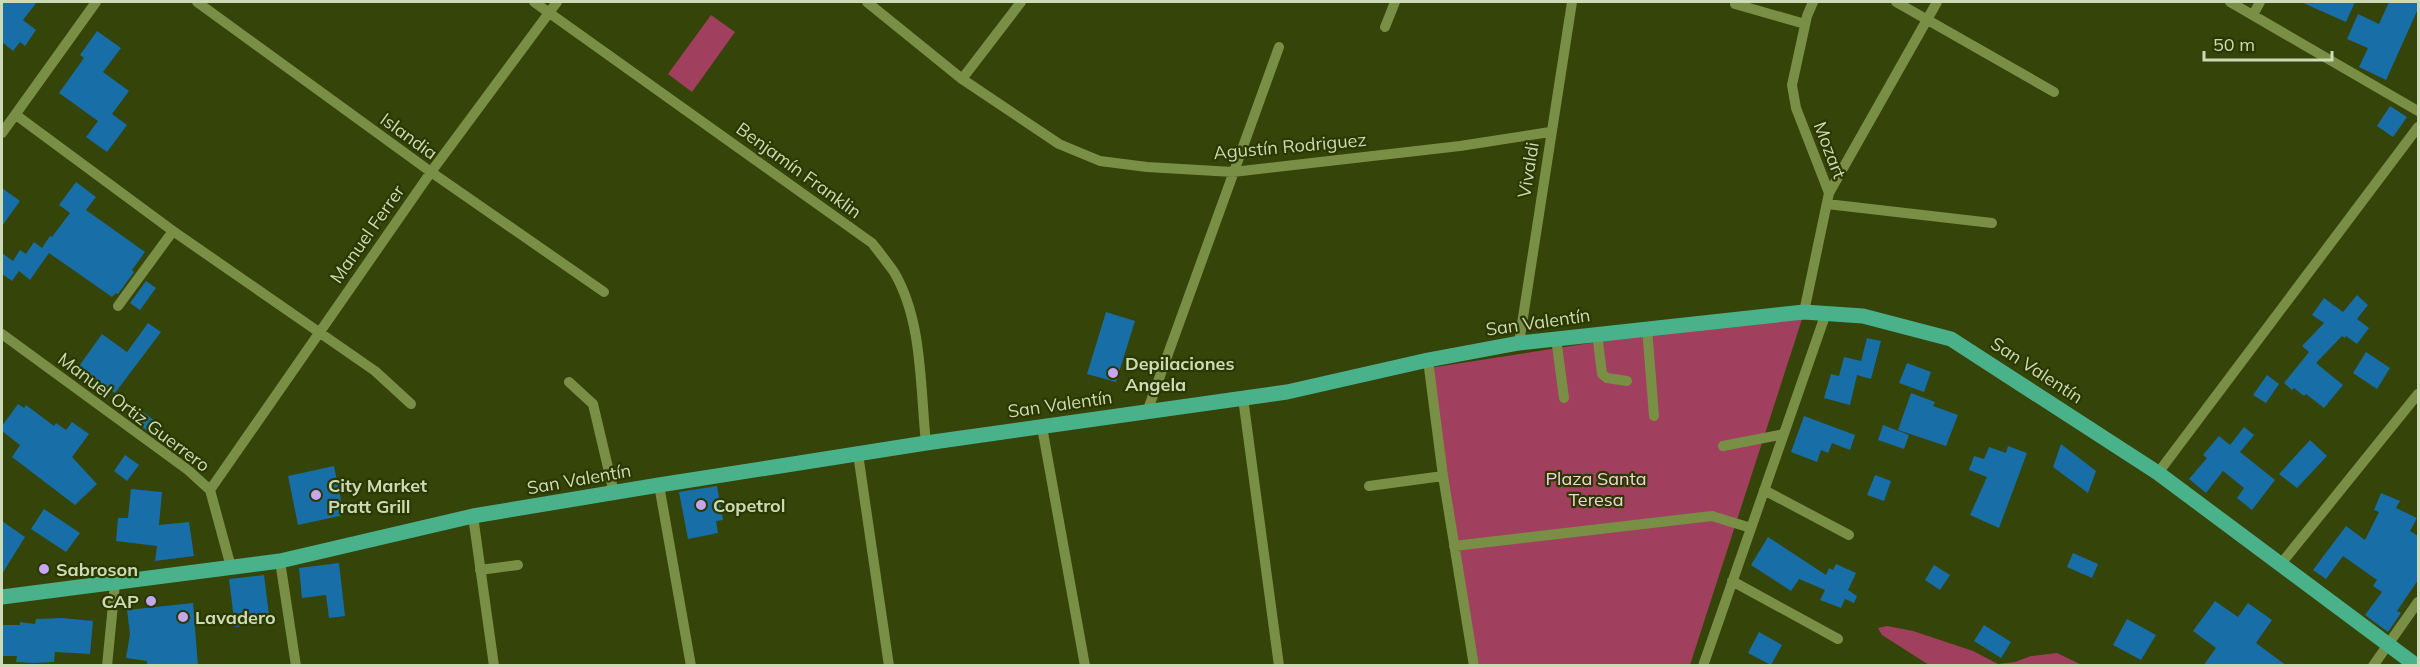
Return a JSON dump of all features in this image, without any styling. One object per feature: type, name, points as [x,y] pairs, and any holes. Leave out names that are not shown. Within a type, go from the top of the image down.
[{"type":"main road","name":"San Valentín","points":[[2,597],[280,561],[473,516],[926,443],[1287,392],[1428,360],[1519,343],[1804,312],[1863,316],[1951,339],[2158,473],[2417,666]]},
{"type":"street","points":[[2,133],[96,2]]},
{"type":"street","name":"Islandia","points":[[197,2],[430,172],[604,292]]},
{"type":"street","name":"Benjamín Franklin","points":[[534,2],[872,243],[894,273],[907,303],[915,336],[926,443]]},
{"type":"street","name":"Manuel Ferrer","points":[[210,490],[430,172],[557,2]]},
{"type":"street","name":"Agustín Rodriguez","points":[[867,2],[962,79],[1059,144],[1100,161],[1147,167],[1233,172],[1460,146],[1550,132]]},
{"type":"street","points":[[962,79],[1021,2]]},
{"type":"street","points":[[1386,27],[1395,2]]},
{"type":"street","name":"Vivaldi","points":[[1519,343],[1572,2]]},
{"type":"street","name":"Mozart","points":[[1804,312],[1828,199],[1796,108],[1792,85],[1805,24],[1813,2]]},
{"type":"street","points":[[1896,2],[2054,92]]},
{"type":"street","points":[[1937,2],[1828,199],[1992,223]]},
{"type":"street","points":[[2230,2],[2418,111]]},
{"type":"street","points":[[2253,15],[2260,2]]},
{"type":"street","points":[[1735,4],[1805,24]]},
{"type":"street","points":[[1147,412],[1279,47]]},
{"type":"street","points":[[16,114],[173,231],[375,371],[411,404]]},
{"type":"street","points":[[2158,473],[2418,127]]},
{"type":"street","points":[[118,306],[173,231]]},
{"type":"street","points":[[1703,666],[1826,313]]},
{"type":"street","points":[[1647,328],[1654,416]]},
{"type":"street","points":[[1597,333],[1602,374],[1607,378],[1627,381]]},
{"type":"street","name":"Manuel Ortiz Guerrero","points":[[2,334],[188,471],[210,490],[231,567]]},
{"type":"street","points":[[1556,338],[1564,398]]},
{"type":"street","points":[[1428,360],[1443,476],[1474,666]]},
{"type":"street","points":[[569,382],[593,404],[615,493]]},
{"type":"street","points":[[2280,565],[2418,394]]},
{"type":"street","points":[[1243,398],[1279,666]]},
{"type":"street","points":[[1042,427],[1085,666]]},
{"type":"street","points":[[1723,446],[1784,434]]},
{"type":"street","points":[[858,454],[889,666]]},
{"type":"street","points":[[1369,486],[1443,476]]},
{"type":"street","points":[[659,485],[691,666]]},
{"type":"street","points":[[1764,490],[1850,535]]},
{"type":"street","points":[[473,516],[494,666]]},
{"type":"street","points":[[1454,546],[1712,516],[1751,528]]},
{"type":"street","points":[[280,561],[296,666]]},
{"type":"street","points":[[480,570],[518,565]]},
{"type":"street","points":[[1732,581],[1838,639]]},
{"type":"street","points":[[108,666],[115,584]]},
{"type":"street","points":[[2373,666],[2418,603]]},
{"type":"green space","points":[[711,15],[735,32],[692,92],[668,74]]},
{"type":"green space","name":"Plaza Santa Teresa","points":[[1805,310],[1690,665],[1478,665],[1429,368]]},
{"type":"green space","points":[[1887,626],[1913,631],[1973,651],[1998,664],[2015,662],[2031,656],[2057,653],[2082,665],[1929,665],[1882,635],[1878,628]]},
{"type":"building","points":[[2,2],[37,2],[23,20],[36,30],[25,46],[20,42],[13,51],[2,42]]},
{"type":"building","points":[[2301,2],[2355,2],[2346,22]]},
{"type":"building","points":[[2389,2],[2418,2],[2418,9],[2386,80],[2359,67],[2368,48],[2347,39],[2358,14],[2379,24]]},
{"type":"building","points":[[97,31],[121,48],[103,72],[129,91],[112,114],[127,125],[107,152],[86,137],[98,121],[59,93],[84,58],[80,55]]},
{"type":"building","points":[[2390,106],[2407,117],[2393,137],[2377,126]]},
{"type":"building","points":[[76,182],[96,197],[86,210],[145,252],[118,294],[112,297],[49,253],[30,280],[19,271],[12,281],[2,274],[2,253],[13,261],[20,250],[26,254],[34,242],[42,248],[50,236],[52,237],[70,213],[59,205]]},
{"type":"building","points":[[2,188],[20,201],[2,226]]},
{"type":"building","points":[[146,281],[156,288],[140,310],[130,303]]},
{"type":"building","points":[[2357,295],[2368,305],[2357,319],[2369,328],[2357,344],[2346,336],[2345,338],[2342,336],[2316,363],[2343,385],[2324,408],[2306,394],[2304,396],[2294,388],[2292,390],[2284,383],[2309,352],[2302,346],[2324,323],[2312,315],[2324,298],[2343,312]]},
{"type":"building","points":[[1106,312],[1135,321],[1116,382],[1087,374]]},
{"type":"building","points":[[148,323],[161,332],[115,393],[77,369],[102,334],[127,352]]},
{"type":"building","points":[[1867,338],[1881,341],[1871,379],[1857,375],[1850,405],[1824,398],[1831,374],[1839,376],[1844,357],[1861,361]]},
{"type":"building","points":[[2366,352],[2390,368],[2377,389],[2353,373]]},
{"type":"building","points":[[1907,363],[1931,372],[1924,392],[1899,383]]},
{"type":"building","points":[[2267,375],[2279,384],[2266,403],[2253,395]]},
{"type":"building","points":[[1911,393],[1935,402],[1933,406],[1958,415],[1946,446],[1898,430]]},
{"type":"building","points":[[18,404],[24,408],[26,405],[54,426],[56,423],[66,430],[72,422],[89,434],[72,457],[97,484],[75,505],[12,457],[20,445],[2,431],[2,426]]},
{"type":"building","points":[[140,410],[161,425],[154,436],[133,420]]},
{"type":"building","points":[[1804,416],[1855,435],[1850,450],[1832,443],[1828,453],[1821,450],[1817,462],[1791,452]]},
{"type":"building","points":[[1883,425],[1909,435],[1904,449],[1878,440]]},
{"type":"building","points":[[2244,427],[2254,435],[2240,452],[2275,480],[2252,510],[2237,498],[2244,488],[2223,471],[2206,493],[2189,479],[2207,458],[2203,455],[2219,436],[2230,445]]},
{"type":"building","points":[[2310,440],[2327,456],[2297,488],[2279,474]]},
{"type":"building","points":[[2061,444],[2096,471],[2088,493],[2053,467]]},
{"type":"building","points":[[2008,446],[2027,453],[1999,528],[1970,515],[1987,477],[1969,470],[1974,456],[1984,459],[1989,447],[2006,453]]},
{"type":"building","points":[[125,455],[139,465],[127,481],[114,471]]},
{"type":"building","name":"City Market Pratt Grill","points":[[334,466],[344,515],[298,525],[288,476]]},
{"type":"building","points":[[1875,475],[1891,481],[1884,501],[1867,495]]},
{"type":"building","name":"Copetrol","points":[[717,486],[723,520],[716,521],[718,533],[688,539],[679,492]]},
{"type":"building","points":[[131,489],[162,492],[159,525],[189,522],[194,556],[155,561],[157,546],[116,541],[118,518],[128,518]]},
{"type":"building","points":[[2381,493],[2400,501],[2396,508],[2417,518],[2410,531],[2418,536],[2418,580],[2397,611],[2401,613],[2388,632],[2365,615],[2382,592],[2373,586],[2377,580],[2343,556],[2326,579],[2313,570],[2346,526],[2365,540],[2379,512],[2374,510]]},
{"type":"building","points":[[44,509],[80,533],[66,552],[31,529]]},
{"type":"building","points":[[2,521],[25,537],[2,574]]},
{"type":"building","points":[[1768,537],[1826,575],[1829,568],[1833,570],[1836,564],[1856,573],[1848,590],[1857,596],[1854,603],[1845,599],[1841,608],[1820,600],[1825,590],[1799,579],[1791,591],[1751,565]]},
{"type":"building","points":[[2073,553],[2098,564],[2092,578],[2067,567]]},
{"type":"building","points":[[339,563],[345,616],[329,618],[326,595],[302,598],[299,568]]},
{"type":"building","points":[[1934,565],[1950,575],[1940,590],[1925,580]]},
{"type":"building","points":[[264,575],[270,623],[235,627],[229,579]]},
{"type":"building","points":[[2215,601],[2238,617],[2248,603],[2272,620],[2256,643],[2287,666],[2203,666],[2216,648],[2193,631]]},
{"type":"building","points":[[193,603],[198,666],[147,666],[147,661],[126,658],[130,634],[127,610]]},
{"type":"building","points":[[62,618],[93,621],[90,654],[55,652],[54,662],[33,663],[16,662],[17,656],[2,656],[2,625],[20,625],[20,622],[35,624],[36,619]]},
{"type":"building","points":[[2127,619],[2156,635],[2141,660],[2113,645]]},
{"type":"building","points":[[1984,625],[2011,642],[2001,658],[1974,641]]},
{"type":"building","points":[[1759,632],[1782,645],[1771,665],[1748,653]]},
{"type":"place","name":"Depilaciones Angela","points":[[1113,373]]},
{"type":"place","name":"City Market Pratt Grill","points":[[316,495]]},
{"type":"place","name":"Copetrol","points":[[701,505]]},
{"type":"place","name":"Sabroson","points":[[44,569]]},
{"type":"place","name":"CAP","points":[[151,601]]},
{"type":"place","name":"Lavadero","points":[[183,617]]}]
